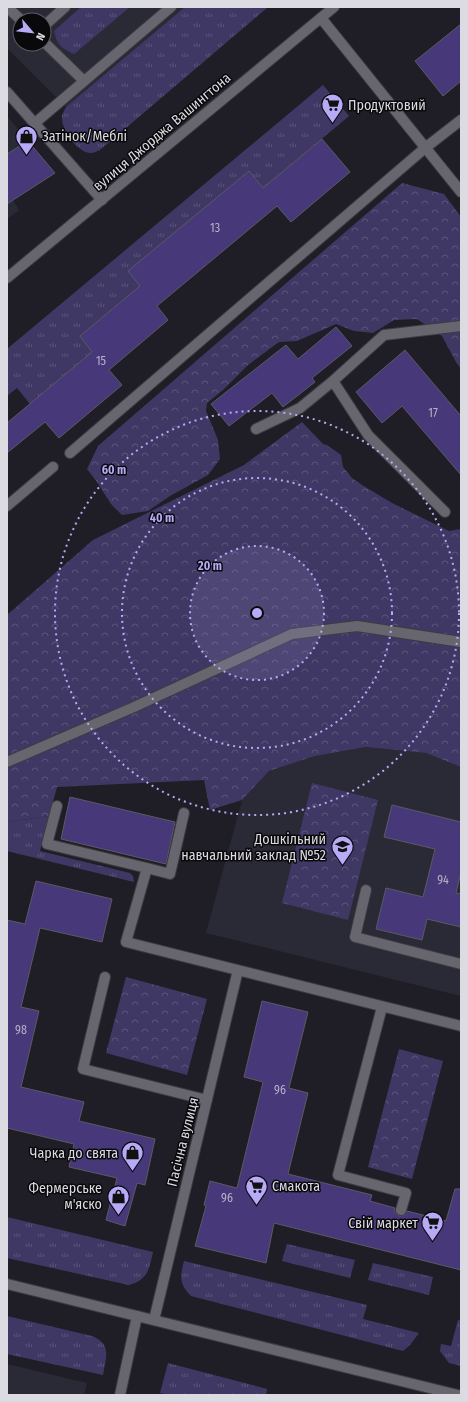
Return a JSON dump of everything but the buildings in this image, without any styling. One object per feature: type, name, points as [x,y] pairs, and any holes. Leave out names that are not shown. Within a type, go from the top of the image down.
[{"type":"main road","points":[[52,19],[66,7]]},
{"type":"main road","points":[[36,123],[160,11],[170,7]]},
{"type":"main road","name":"вулиця Джорджа Вашингтона","points":[[7,278],[334,7]]},
{"type":"main road","points":[[321,18],[461,192]]},
{"type":"main road","points":[[52,50],[84,81]]},
{"type":"main road","points":[[8,93],[36,123],[102,200]]},
{"type":"main road","points":[[70,453],[425,148],[461,120]]},
{"type":"main road","points":[[256,429],[300,408],[333,381],[384,335],[461,326]]},
{"type":"main road","points":[[333,381],[368,435],[445,512]]},
{"type":"main road","points":[[7,506],[53,467]]},
{"type":"main road","points":[[7,762],[134,707],[292,634],[357,626],[461,642]]},
{"type":"main road","points":[[57,806],[47,844],[170,874],[184,813]]},
{"type":"main road","points":[[147,868],[126,942],[461,1026]]},
{"type":"main road","points":[[366,890],[355,937],[461,964]]},
{"type":"main road","name":"Пасічна вулиця","points":[[154,1320],[238,970]]},
{"type":"main road","points":[[105,977],[83,1068],[208,1100]]},
{"type":"main road","points":[[382,1006],[338,1175],[406,1193],[401,1210]]},
{"type":"main road","points":[[7,1284],[458,1395]]},
{"type":"main road","points":[[120,1395],[137,1316]]},
{"type":"shaded area","points":[[7,7],[195,7],[72,113],[7,48]]},
{"type":"shaded area","points":[[7,116],[55,173],[13,200],[19,210],[7,219]]},
{"type":"shaded area","name":"Дошкільний навчальний заклад №52","points":[[366,747],[426,753],[461,767],[461,996],[206,933],[242,800],[269,771],[315,756]]},
{"type":"shaded area","points":[[7,1364],[87,1383],[84,1395],[7,1395]]},
{"type":"green space","points":[[81,7],[130,7],[74,54],[60,46],[54,31]]},
{"type":"green space","points":[[185,7],[268,7],[100,150],[91,153],[81,149],[68,135],[65,129],[62,117],[66,107]]},
{"type":"green space","points":[[323,85],[349,116],[263,188],[249,171],[129,271],[140,286],[80,336],[92,352],[30,404],[17,388],[7,396],[7,349]]},
{"type":"green space","points":[[402,183],[444,194],[461,217],[461,369],[442,336],[417,319],[394,320],[373,333],[354,331],[336,324],[297,341],[279,342],[248,365],[223,390],[207,403],[206,411],[218,440],[220,459],[208,475],[170,496],[148,511],[122,515],[111,504],[87,469],[98,446]]},
{"type":"green space","points":[[302,422],[323,444],[327,445],[341,455],[343,467],[352,478],[362,485],[392,503],[449,531],[461,529],[461,767],[426,753],[366,747],[315,756],[269,771],[242,800],[210,810],[204,780],[57,787],[49,816],[7,822],[7,615],[93,540],[244,465]]},
{"type":"green space","points":[[312,783],[378,800],[348,920],[282,903]]},
{"type":"green space","points":[[49,816],[40,851],[130,873],[133,876],[134,882],[7,851],[7,822]]},
{"type":"green space","points":[[126,977],[207,999],[187,1075],[106,1053]]},
{"type":"green space","points":[[399,1049],[443,1061],[412,1179],[368,1167]]},
{"type":"green space","points":[[7,1217],[153,1252],[149,1269],[144,1277],[129,1285],[7,1258]]},
{"type":"green space","points":[[287,1244],[355,1260],[350,1278],[282,1261]]},
{"type":"green space","points":[[184,1261],[367,1305],[363,1319],[419,1333],[410,1345],[403,1351],[191,1296],[182,1284],[181,1276]]},
{"type":"green space","points":[[373,1263],[433,1277],[429,1295],[368,1280]]},
{"type":"green space","points":[[7,1316],[92,1336],[98,1339],[103,1343],[106,1352],[103,1375],[7,1354]]},
{"type":"green space","points":[[458,1320],[461,1321],[461,1366],[449,1363],[440,1351],[441,1344],[451,1346]]},
{"type":"green space","points":[[168,1363],[267,1389],[266,1395],[169,1395],[160,1393]]},
{"type":"place","name":"Продуктовий","points":[[332,124]]},
{"type":"place","name":"Затінок/Меблі","points":[[26,156]]},
{"type":"place","name":"Дошкільний навчальний заклад №52","points":[[342,866]]},
{"type":"place","name":"Чарка до свята","points":[[133,1172]]},
{"type":"place","name":"Смакота","points":[[256,1206]]},
{"type":"place","name":"Фермерське м'яско","points":[[118,1216]]},
{"type":"place","name":"Свій маркет","points":[[433,1242]]}]
